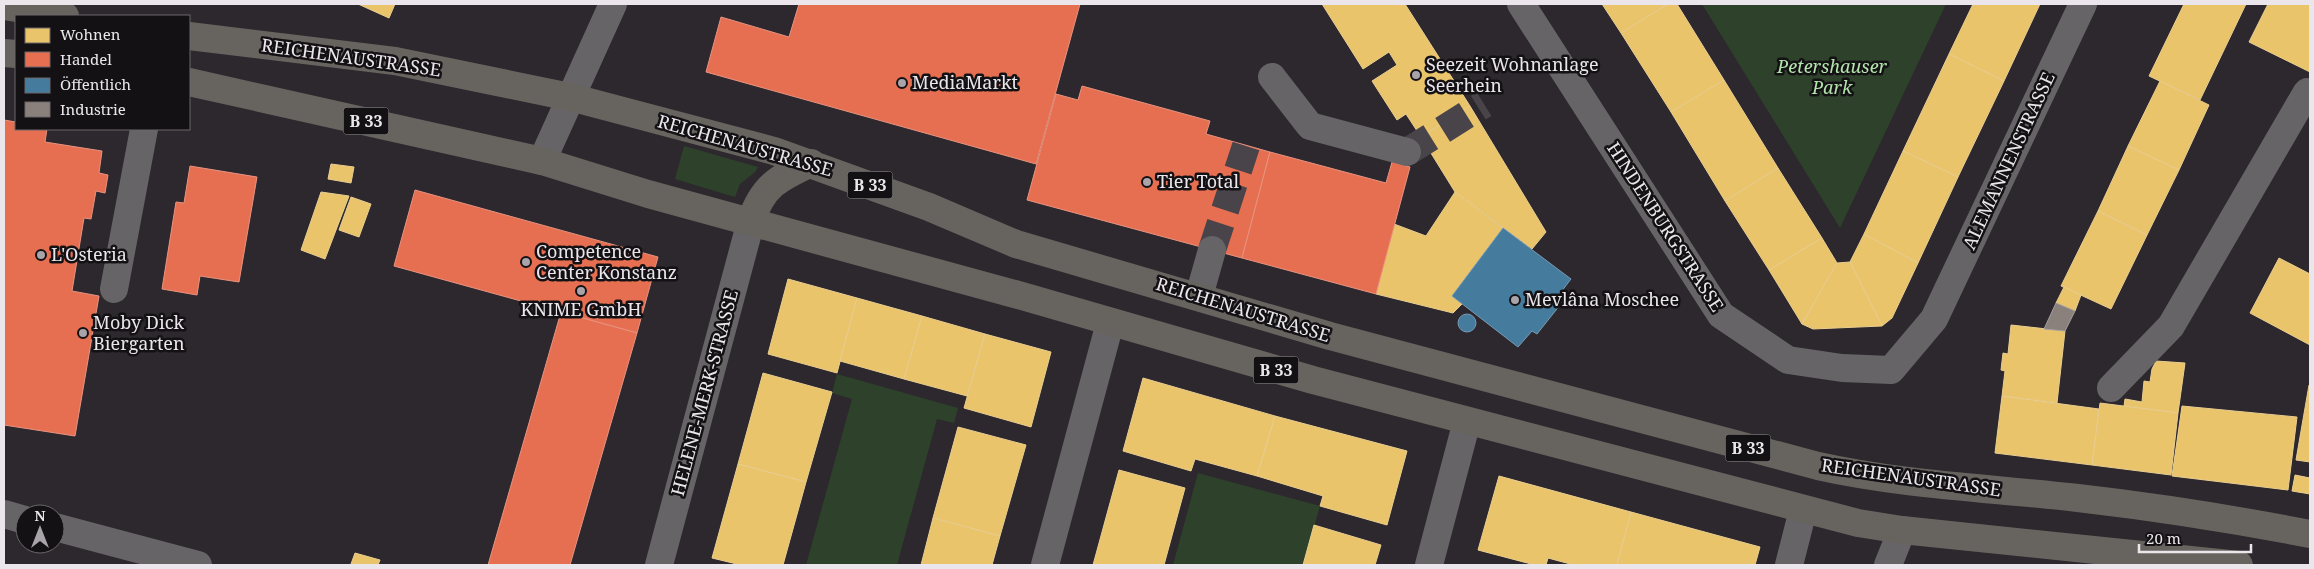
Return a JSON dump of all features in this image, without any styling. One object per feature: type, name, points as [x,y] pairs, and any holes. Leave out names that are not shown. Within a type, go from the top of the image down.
[{"type":"main road","points":[[4,6],[59,15]]},
{"type":"main road","name":"REICHENAUSTRASSE","points":[[190,36],[395,61],[570,98],[774,151],[929,207],[1016,244],[1199,296],[1330,336],[1818,466],[1859,475],[2077,498],[2230,518],[2310,534]]},
{"type":"main road","name":"B 33","points":[[190,82],[542,161],[648,194],[1022,296],[1110,323],[1467,421],[1858,523],[1902,530],[2238,565]]},
{"type":"main road","points":[[751,221],[758,201],[778,179],[811,163]]},
{"type":"street","points":[[542,161],[612,4]]},
{"type":"street","name":"HINDENBURGSTRASSE","points":[[1521,4],[1721,315],[1788,360],[1842,368],[1891,370],[1934,319]]},
{"type":"street","name":"ALEMANNENSTRASSE","points":[[1934,319],[2083,4]]},
{"type":"street","points":[[1272,77],[1310,126],[1407,152]]},
{"type":"street","points":[[2112,388],[2171,326],[2309,93]]},
{"type":"street","points":[[114,289],[144,130]]},
{"type":"street","name":"HELENE-MERK-STRASSE","points":[[659,565],[751,221]]},
{"type":"street","points":[[1199,296],[1212,250]]},
{"type":"street","points":[[1046,565],[1110,323]]},
{"type":"street","points":[[1429,565],[1467,421]]},
{"type":"street","points":[[1789,565],[1803,510]]},
{"type":"street","points":[[1888,565],[1902,530]]},
{"type":"street","points":[[65,531],[198,565]]},
{"type":"green space","name":"Petershauser Park","points":[[1702,4],[1946,4],[1840,228]]},
{"type":"green space","points":[[684,146],[758,167],[755,172],[740,184],[735,197],[675,179]]},
{"type":"green space","points":[[837,374],[958,408],[954,423],[937,419],[897,565],[806,565],[852,399],[832,393]]},
{"type":"green space","points":[[1198,473],[1320,506],[1303,565],[1173,565]]},
{"type":"building: Wohnen","points":[[358,4],[395,4],[389,18]]},
{"type":"building: Wohnen","name":"Seezeit Wohnanlage Seerhein","points":[[1322,4],[1405,4],[1470,106],[1421,137],[1406,114],[1397,120],[1372,81],[1397,65],[1389,52],[1363,69]]},
{"type":"building: Wohnen","points":[[1602,4],[1668,4],[1621,33]]},
{"type":"building: Wohnen","points":[[1668,4],[1677,4],[1724,80],[1671,112],[1621,33]]},
{"type":"building: Wohnen","points":[[1973,4],[2040,4],[2004,81],[1949,54]]},
{"type":"building: Wohnen","points":[[2184,4],[2246,4],[2200,100],[2149,76]]},
{"type":"building: Wohnen","points":[[2268,4],[2310,4],[2310,72],[2249,42]]},
{"type":"building: Wohnen","points":[[1949,54],[2004,81],[1958,177],[1903,151]]},
{"type":"building: Wohnen","points":[[1724,80],[1778,168],[1725,201],[1671,112]]},
{"type":"building: Wohnen","points":[[2160,81],[2209,105],[2179,170],[2128,146]]},
{"type":"building: Wohnen","points":[[1470,106],[1546,232],[1532,249],[1455,192],[1421,137]]},
{"type":"building: Wohnen","points":[[2128,146],[2179,170],[2147,235],[2098,211]]},
{"type":"building: Wohnen","points":[[1903,151],[1958,177],[1918,263],[1864,234]]},
{"type":"building: Wohnen","points":[[331,164],[354,167],[351,183],[328,179]]},
{"type":"building: Wohnen","points":[[1778,168],[1822,238],[1769,270],[1725,201]]},
{"type":"building: Wohnen","points":[[321,192],[349,196],[325,259],[301,250]]},
{"type":"building: Wohnen","points":[[1455,192],[1503,228],[1452,296],[1462,304],[1453,313],[1376,294],[1394,224],[1426,236]]},
{"type":"building: Wohnen","points":[[351,197],[371,204],[359,237],[339,230]]},
{"type":"building: Wohnen","points":[[2098,211],[2147,235],[2111,309],[2061,286]]},
{"type":"building: Wohnen","points":[[1864,234],[1918,263],[1892,318],[1882,326],[1850,262]]},
{"type":"building: Wohnen","points":[[1822,238],[1837,263],[1802,324],[1769,270]]},
{"type":"building: Wohnen","points":[[2279,258],[2310,274],[2310,345],[2250,313]]},
{"type":"building: Wohnen","points":[[1850,262],[1882,326],[1813,329],[1802,324],[1837,263]]},
{"type":"building: Wohnen","points":[[788,279],[857,298],[837,373],[768,354]]},
{"type":"building: Wohnen","points":[[2064,287],[2081,295],[2075,311],[2056,303]]},
{"type":"building: Wohnen","points":[[857,298],[922,316],[904,379],[840,361]]},
{"type":"building: Wohnen","points":[[922,316],[985,334],[967,396],[904,379]]},
{"type":"building: Wohnen","points":[[2011,325],[2065,331],[2057,403],[2002,396],[2005,371],[2001,370],[2003,353],[2008,354]]},
{"type":"building: Wohnen","points":[[985,334],[1051,352],[1031,427],[964,408]]},
{"type":"building: Wohnen","points":[[2156,361],[2185,363],[2178,413],[2124,406],[2125,399],[2142,402],[2144,381],[2150,382],[2152,369]]},
{"type":"building: Wohnen","points":[[763,373],[832,392],[806,482],[738,464]]},
{"type":"building: Wohnen","points":[[1143,378],[1275,416],[1257,476],[1195,459],[1191,471],[1123,451]]},
{"type":"building: Wohnen","points":[[2310,385],[2310,462],[2296,460]]},
{"type":"building: Wohnen","points":[[2002,396],[2099,409],[2092,465],[1995,453]]},
{"type":"building: Wohnen","points":[[2100,403],[2178,413],[2171,475],[2092,465]]},
{"type":"building: Wohnen","points":[[2182,406],[2297,417],[2288,490],[2172,476]]},
{"type":"building: Wohnen","points":[[1275,416],[1407,451],[1387,525],[1320,506],[1323,496],[1257,476]]},
{"type":"building: Wohnen","points":[[958,427],[1026,445],[1000,536],[933,518]]},
{"type":"building: Wohnen","points":[[738,464],[806,482],[783,565],[741,565],[712,558]]},
{"type":"building: Wohnen","points":[[1119,470],[1185,488],[1164,565],[1093,565]]},
{"type":"building: Wohnen","points":[[2295,475],[2310,478],[2310,494],[2292,491]]},
{"type":"building: Wohnen","points":[[1499,476],[1631,512],[1617,565],[1574,565],[1548,558],[1546,565],[1535,565],[1478,550]]},
{"type":"building: Wohnen","points":[[1631,512],[1760,547],[1755,565],[1617,565]]},
{"type":"building: Wohnen","points":[[933,518],[1000,536],[992,565],[921,565]]},
{"type":"building: Wohnen","points":[[1314,525],[1381,545],[1375,565],[1303,565]]},
{"type":"building: Wohnen","points":[[355,553],[380,560],[378,565],[351,564]]},
{"type":"building: Handel","name":"MediaMarkt","points":[[799,4],[1080,4],[1036,164],[706,72],[721,17],[789,37]]},
{"type":"building: Handel","name":"Tier Total","points":[[1082,86],[1210,121],[1206,134],[1270,152],[1242,258],[1027,200],[1056,94],[1078,100]]},
{"type":"building: Handel","name":"L'Osteria","points":[[4,120],[15,122],[15,130],[47,130],[45,142],[102,151],[99,173],[108,175],[105,193],[96,191],[91,219],[84,218],[72,291],[99,296],[75,436],[4,425]]},
{"type":"building: Handel","points":[[1270,152],[1386,183],[1392,162],[1410,167],[1376,294],[1242,258]]},
{"type":"building: Handel","points":[[190,166],[257,177],[239,282],[200,276],[197,295],[162,289],[176,202],[184,203]]},
{"type":"building: Handel","name":"Competence Center Konstanz","points":[[415,190],[658,257],[637,333],[394,266]]},
{"type":"building: Handel","points":[[561,312],[637,333],[570,565],[488,565]]},
{"type":"building: Öffentlich","points":[[1503,228],[1571,279],[1558,296],[1564,300],[1537,334],[1532,331],[1518,347],[1452,296]]},
{"type":"building: Öffentlich","points":[[1467,314],[1473,317],[1476,323],[1473,329],[1467,332],[1461,329],[1458,323],[1461,317]]},
{"type":"building: Industrie","points":[[2056,303],[2075,311],[2065,331],[2044,329]]},
{"type":"tunnel","points":[[1407,152],[1484,104]]},
{"type":"tunnel","points":[[1212,250],[1246,146]]},
{"type":"place","name":"Seezeit Wohnanlage Seerhein","points":[[1416,75]]},
{"type":"place","name":"MediaMarkt","points":[[902,83]]},
{"type":"place","name":"Tier Total","points":[[1147,182]]},
{"type":"place","name":"L'Osteria","points":[[41,255]]},
{"type":"place","name":"Competence Center Konstanz","points":[[526,262]]},
{"type":"place","name":"KNIME GmbH","points":[[581,291]]},
{"type":"place","name":"Mevlâna Moschee","points":[[1515,300]]},
{"type":"place","name":"Moby Dick Biergarten","points":[[83,333]]}]
